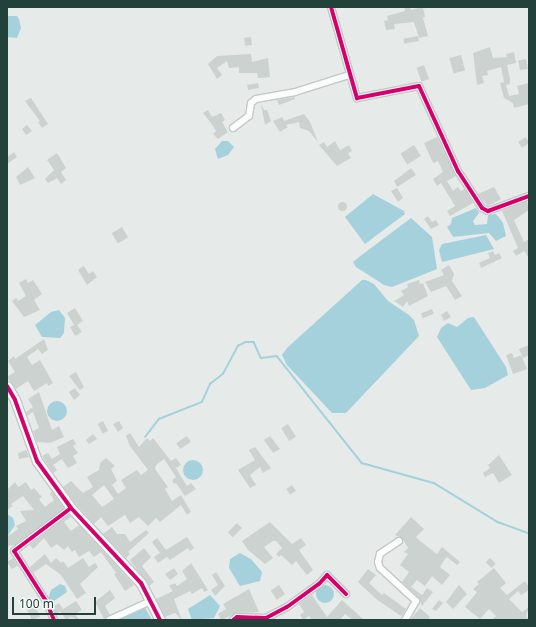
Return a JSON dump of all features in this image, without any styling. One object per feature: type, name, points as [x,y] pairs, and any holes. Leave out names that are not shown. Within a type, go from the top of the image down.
[{"type":"street","points":[[331,7],[349,75],[357,98],[419,86],[458,171],[482,208],[488,211],[529,196]]},
{"type":"street","points":[[233,128],[249,116],[251,103],[256,100],[295,92],[349,75]]},
{"type":"street","points":[[7,386],[15,400],[36,461],[71,508],[141,583],[160,620]]},
{"type":"street","points":[[16,550],[71,508]]},
{"type":"street","points":[[54,620],[46,601],[14,551],[71,508]]},
{"type":"street","points":[[399,541],[380,554],[378,562],[380,568],[416,601],[405,620]]},
{"type":"street","points":[[232,620],[237,617],[266,618],[287,607],[319,584],[327,575],[346,594]]},
{"type":"street","points":[[109,620],[151,601]]},
{"type":"water","points":[[7,16],[17,16],[19,19],[21,28],[17,38],[7,37]]},
{"type":"water","points":[[222,141],[228,141],[234,147],[228,155],[218,159],[215,149]]},
{"type":"water","points":[[373,194],[404,211],[405,214],[365,244],[345,217]]},
{"type":"water","points":[[476,208],[479,213],[473,221],[475,225],[487,224],[488,215],[496,214],[503,223],[506,236],[496,241],[489,233],[453,237],[447,227],[451,224],[452,218]]},
{"type":"water","points":[[411,218],[432,237],[437,269],[392,287],[384,285],[356,267],[353,262]]},
{"type":"water","points":[[486,235],[494,249],[442,262],[439,250],[442,244]]},
{"type":"water","points":[[362,280],[366,280],[374,284],[388,301],[409,315],[414,320],[419,336],[346,413],[332,413],[287,365],[282,355],[287,348]]},
{"type":"water","points":[[59,310],[65,318],[64,333],[60,338],[42,337],[35,325],[51,312]]},
{"type":"water","points":[[474,317],[506,367],[508,375],[485,388],[471,390],[437,337],[441,328],[448,323],[457,327],[468,318]]},
{"type":"water","points":[[53,401],[61,401],[67,407],[67,415],[61,421],[53,421],[47,415],[47,407]]},
{"type":"water","points":[[193,460],[200,463],[203,470],[200,477],[193,480],[186,477],[183,470],[186,463]]},
{"type":"water","points":[[7,514],[13,518],[15,525],[7,537]]},
{"type":"water","points":[[240,553],[251,559],[262,572],[260,581],[240,586],[229,568],[230,559]]},
{"type":"water","points":[[60,584],[65,586],[67,592],[54,601],[48,599],[51,590]]},
{"type":"water","points":[[325,585],[329,586],[333,590],[333,598],[329,602],[325,603],[321,602],[317,598],[316,594],[317,590],[321,586]]},
{"type":"water","points":[[210,595],[220,606],[214,618],[192,620],[188,609]]},
{"type":"water","points":[[144,606],[152,620],[114,620]]},
{"type":"building","points":[[404,7],[410,7],[411,10],[423,7],[425,17],[423,18],[428,36],[419,38],[414,22],[394,24],[395,29],[386,30],[384,21],[388,20],[387,16],[405,11]]},
{"type":"building","points":[[418,36],[419,41],[404,44],[403,39]]},
{"type":"building","points":[[251,37],[252,45],[245,46],[244,38]]},
{"type":"building","points":[[490,47],[493,58],[507,57],[506,54],[514,52],[516,63],[507,65],[510,84],[506,85],[509,96],[519,94],[517,86],[529,83],[529,104],[514,108],[513,103],[504,98],[500,83],[504,82],[501,67],[487,71],[488,75],[482,76],[484,83],[477,85],[473,53]]},
{"type":"building","points":[[251,54],[252,62],[268,58],[270,77],[258,78],[257,73],[239,73],[239,67],[229,68],[227,61],[217,68],[222,75],[217,79],[208,64],[217,56]]},
{"type":"building","points":[[461,55],[465,70],[454,74],[449,58]]},
{"type":"building","points":[[526,59],[528,69],[520,70],[518,61]]},
{"type":"building","points":[[424,65],[429,79],[422,82],[416,68]]},
{"type":"building","points":[[258,83],[259,88],[248,90],[247,85]]},
{"type":"building","points":[[294,97],[295,99],[279,105],[277,100]]},
{"type":"building","points":[[31,98],[48,124],[42,128],[38,122],[40,121],[25,101]]},
{"type":"building","points":[[261,104],[264,110],[267,110],[271,121],[265,125]]},
{"type":"building","points":[[208,110],[212,117],[221,113],[225,120],[222,122],[228,132],[218,139],[213,134],[216,131],[203,113]]},
{"type":"building","points":[[304,114],[310,122],[318,142],[309,131],[300,128],[299,122],[286,125],[288,127],[280,132],[273,121],[282,117],[284,121]]},
{"type":"building","points":[[27,125],[32,131],[26,135],[22,129]]},
{"type":"building","points":[[437,137],[456,176],[447,181],[453,191],[458,187],[461,191],[465,189],[473,203],[450,216],[447,211],[455,206],[441,183],[437,186],[433,179],[443,172],[438,161],[433,163],[424,143]]},
{"type":"building","points":[[526,137],[529,143],[522,148],[518,142]]},
{"type":"building","points":[[335,141],[340,150],[349,145],[352,151],[348,153],[351,158],[337,166],[319,145],[324,142],[327,147]]},
{"type":"building","points":[[414,145],[421,156],[407,165],[400,153]]},
{"type":"building","points":[[14,152],[17,157],[7,164],[7,157]]},
{"type":"building","points":[[57,153],[66,168],[61,172],[66,180],[61,184],[57,178],[48,183],[45,179],[54,170],[47,160]]},
{"type":"building","points":[[28,167],[35,178],[20,185],[16,177]]},
{"type":"building","points":[[411,168],[416,175],[397,187],[394,181]]},
{"type":"building","points":[[494,187],[501,199],[488,206],[478,194]]},
{"type":"building","points":[[397,188],[403,198],[398,202],[391,191]]},
{"type":"building","points":[[342,201],[347,206],[342,211],[337,206]]},
{"type":"building","points":[[527,201],[529,210],[514,220],[524,242],[529,239],[529,258],[524,251],[516,256],[513,251],[518,248],[502,211]]},
{"type":"building","points":[[428,216],[432,222],[436,220],[439,225],[431,229],[424,219]]},
{"type":"building","points":[[122,227],[128,237],[118,243],[112,233]]},
{"type":"building","points":[[493,251],[495,255],[499,253],[502,258],[481,268],[479,263],[490,258],[488,253]]},
{"type":"building","points":[[449,265],[454,274],[452,281],[462,296],[455,300],[446,286],[431,292],[425,282],[444,275],[441,270]]},
{"type":"building","points":[[84,266],[89,274],[93,271],[97,277],[87,285],[78,270]]},
{"type":"building","points":[[26,279],[28,283],[33,280],[42,294],[34,300],[40,310],[24,317],[12,301],[16,298],[18,301],[26,296],[19,283]]},
{"type":"building","points":[[419,280],[420,284],[423,283],[428,296],[409,306],[407,301],[403,307],[394,301],[404,295],[401,291],[408,287],[407,284]]},
{"type":"building","points":[[75,308],[83,321],[77,325],[82,332],[75,336],[70,327],[74,325],[67,313]]},
{"type":"building","points":[[432,309],[434,314],[423,318],[421,313]]},
{"type":"building","points":[[447,311],[451,317],[444,321],[441,315]]},
{"type":"building","points":[[44,339],[48,350],[42,354],[38,349],[27,357],[32,365],[40,360],[53,383],[48,386],[47,383],[34,391],[28,381],[16,389],[7,377],[15,372],[8,361],[14,356],[15,359]]},
{"type":"building","points":[[529,345],[529,355],[523,358],[519,349]]},
{"type":"building","points":[[512,353],[514,358],[521,355],[527,369],[513,374],[506,355]]},
{"type":"building","points":[[76,372],[84,387],[80,390],[69,376]]},
{"type":"building","points":[[75,388],[80,395],[74,400],[69,392]]},
{"type":"building","points":[[39,392],[52,430],[59,426],[64,437],[50,443],[37,442],[33,431],[39,428],[33,412],[27,416],[26,412],[33,407],[28,399]]},
{"type":"building","points":[[103,421],[108,431],[103,434],[98,424]]},
{"type":"building","points":[[119,421],[123,428],[118,432],[113,424]]},
{"type":"building","points":[[288,424],[296,437],[289,441],[281,428]]},
{"type":"building","points":[[130,433],[139,447],[147,438],[150,441],[153,438],[171,461],[176,458],[181,465],[176,468],[187,486],[191,483],[196,489],[185,496],[176,483],[174,484],[172,480],[176,477],[164,459],[156,465],[155,469],[168,487],[165,489],[172,501],[181,495],[191,512],[187,515],[181,505],[160,522],[156,518],[148,526],[139,517],[130,523],[125,515],[108,526],[101,517],[94,524],[76,504],[63,487],[71,481],[83,493],[93,487],[87,477],[99,470],[100,463],[106,458],[115,466],[111,469],[117,481],[112,485],[118,494],[126,488],[121,480],[137,470],[141,475],[148,470],[130,446],[126,436]],"holes":[[[104,485],[114,499],[102,507],[92,495]]]},
{"type":"building","points":[[93,434],[97,439],[89,444],[86,440]]},
{"type":"building","points":[[187,436],[191,442],[180,449],[176,443]]},
{"type":"building","points":[[270,436],[280,449],[273,453],[264,440]]},
{"type":"building","points":[[73,439],[76,444],[73,446],[78,453],[73,456],[77,463],[68,468],[62,459],[53,465],[57,470],[53,473],[42,456],[48,453],[52,459],[60,454],[57,447]]},
{"type":"building","points":[[255,447],[271,468],[263,473],[260,467],[250,475],[256,485],[250,488],[238,470],[255,460],[249,450]]},
{"type":"building","points":[[26,450],[29,457],[19,459],[18,453]]},
{"type":"building","points":[[499,455],[512,475],[499,483],[493,473],[485,477],[483,473],[490,468],[488,465]]},
{"type":"building","points":[[15,482],[18,487],[26,482],[31,490],[34,488],[42,497],[39,499],[45,507],[54,500],[50,493],[52,492],[64,508],[15,545],[7,546],[7,537],[18,529],[16,526],[26,521],[20,511],[34,510],[23,496],[11,504],[13,506],[7,510],[7,490]]},
{"type":"building","points":[[292,485],[296,491],[290,495],[286,489]]},
{"type":"building","points":[[69,515],[71,517],[64,522],[71,531],[79,525],[134,585],[125,591],[114,574],[116,573],[101,552],[94,557],[89,551],[79,557],[75,550],[72,552],[68,546],[64,550],[57,544],[51,548],[44,538],[33,549],[30,545]]},
{"type":"building","points":[[411,517],[424,529],[416,537],[420,541],[437,554],[442,547],[460,562],[457,565],[447,557],[445,559],[440,567],[450,575],[442,585],[432,576],[425,586],[417,580],[411,587],[422,595],[427,588],[433,592],[422,606],[419,598],[402,582],[409,572],[400,565],[408,554],[404,552],[408,548],[402,538],[395,535]]},
{"type":"building","points":[[270,522],[292,544],[301,538],[306,545],[299,550],[313,570],[307,575],[296,561],[292,565],[281,555],[279,557],[276,554],[282,548],[276,541],[273,541],[264,547],[273,558],[265,564],[248,550],[242,541]]},
{"type":"building","points":[[237,523],[242,528],[233,537],[228,532]]},
{"type":"building","points":[[112,527],[117,534],[125,534],[130,542],[146,530],[149,533],[128,552],[130,554],[126,558],[103,534]]},
{"type":"building","points":[[187,537],[194,548],[190,551],[188,548],[170,560],[167,557],[158,563],[154,557],[160,553],[152,542],[157,538],[166,550]]},
{"type":"building","points":[[144,548],[151,557],[142,566],[154,582],[149,586],[130,560]]},
{"type":"building","points":[[45,554],[51,563],[56,558],[61,563],[63,561],[68,568],[83,558],[89,567],[95,563],[98,567],[80,584],[86,593],[77,599],[61,575],[46,564],[33,573],[30,567]]},
{"type":"building","points":[[13,558],[18,566],[12,569],[7,562]]},
{"type":"building","points":[[490,558],[496,564],[491,568],[486,562]]},
{"type":"building","points":[[191,563],[208,590],[204,592],[202,588],[192,594],[190,591],[174,599],[182,620],[175,613],[165,617],[156,599],[173,591],[169,586],[175,583],[177,586],[187,579],[182,571]]},
{"type":"building","points":[[174,568],[178,574],[170,580],[165,574]]},
{"type":"building","points":[[494,568],[506,583],[500,588],[507,595],[525,581],[529,587],[529,590],[521,595],[518,591],[509,599],[522,612],[529,607],[526,616],[529,620],[492,620],[496,616],[489,609],[480,619],[465,607],[477,592],[473,589],[479,584],[477,582]]},
{"type":"building","points":[[368,569],[376,575],[369,583],[382,595],[384,593],[406,609],[401,616],[376,599],[358,582]]},
{"type":"building","points":[[216,572],[225,586],[215,596],[211,590],[218,585],[212,575]]},
{"type":"building","points":[[279,585],[285,594],[277,600],[271,591]]},
{"type":"building","points":[[459,585],[467,594],[453,609],[446,602]]},
{"type":"building","points":[[249,589],[259,612],[237,613],[221,620],[218,614],[226,609],[223,604]]},
{"type":"building","points":[[110,590],[115,598],[105,606],[110,615],[104,619],[95,602]]},
{"type":"building","points":[[312,595],[327,617],[342,600],[364,620],[353,620],[345,614],[340,620],[312,620],[309,616],[303,620],[300,615],[304,612],[299,604]]},
{"type":"building","points":[[439,600],[443,603],[436,611],[432,609]]},
{"type":"building","points":[[76,601],[82,610],[75,614],[79,620],[71,617],[66,620],[60,611]]},
{"type":"building","points":[[59,603],[63,609],[56,614],[53,607]]},
{"type":"building","points":[[36,607],[40,617],[32,620],[27,610]]},
{"type":"building","points":[[420,608],[430,617],[428,620],[411,619]]},
{"type":"waterway","points":[[145,437],[159,419],[202,402],[210,384],[223,374],[238,346],[246,342],[254,342],[261,358],[277,356],[362,463],[434,483],[498,522],[529,533]]},
{"type":"cycle path","points":[[331,7],[357,98],[419,86],[458,171],[482,208],[488,211],[529,196]]},
{"type":"cycle path","points":[[7,386],[15,400],[37,461],[71,508],[141,583],[160,620]]},
{"type":"cycle path","points":[[54,620],[46,601],[14,551],[71,508]]},
{"type":"cycle path","points":[[233,620],[237,617],[266,618],[287,607],[319,584],[327,575],[346,594]]}]
